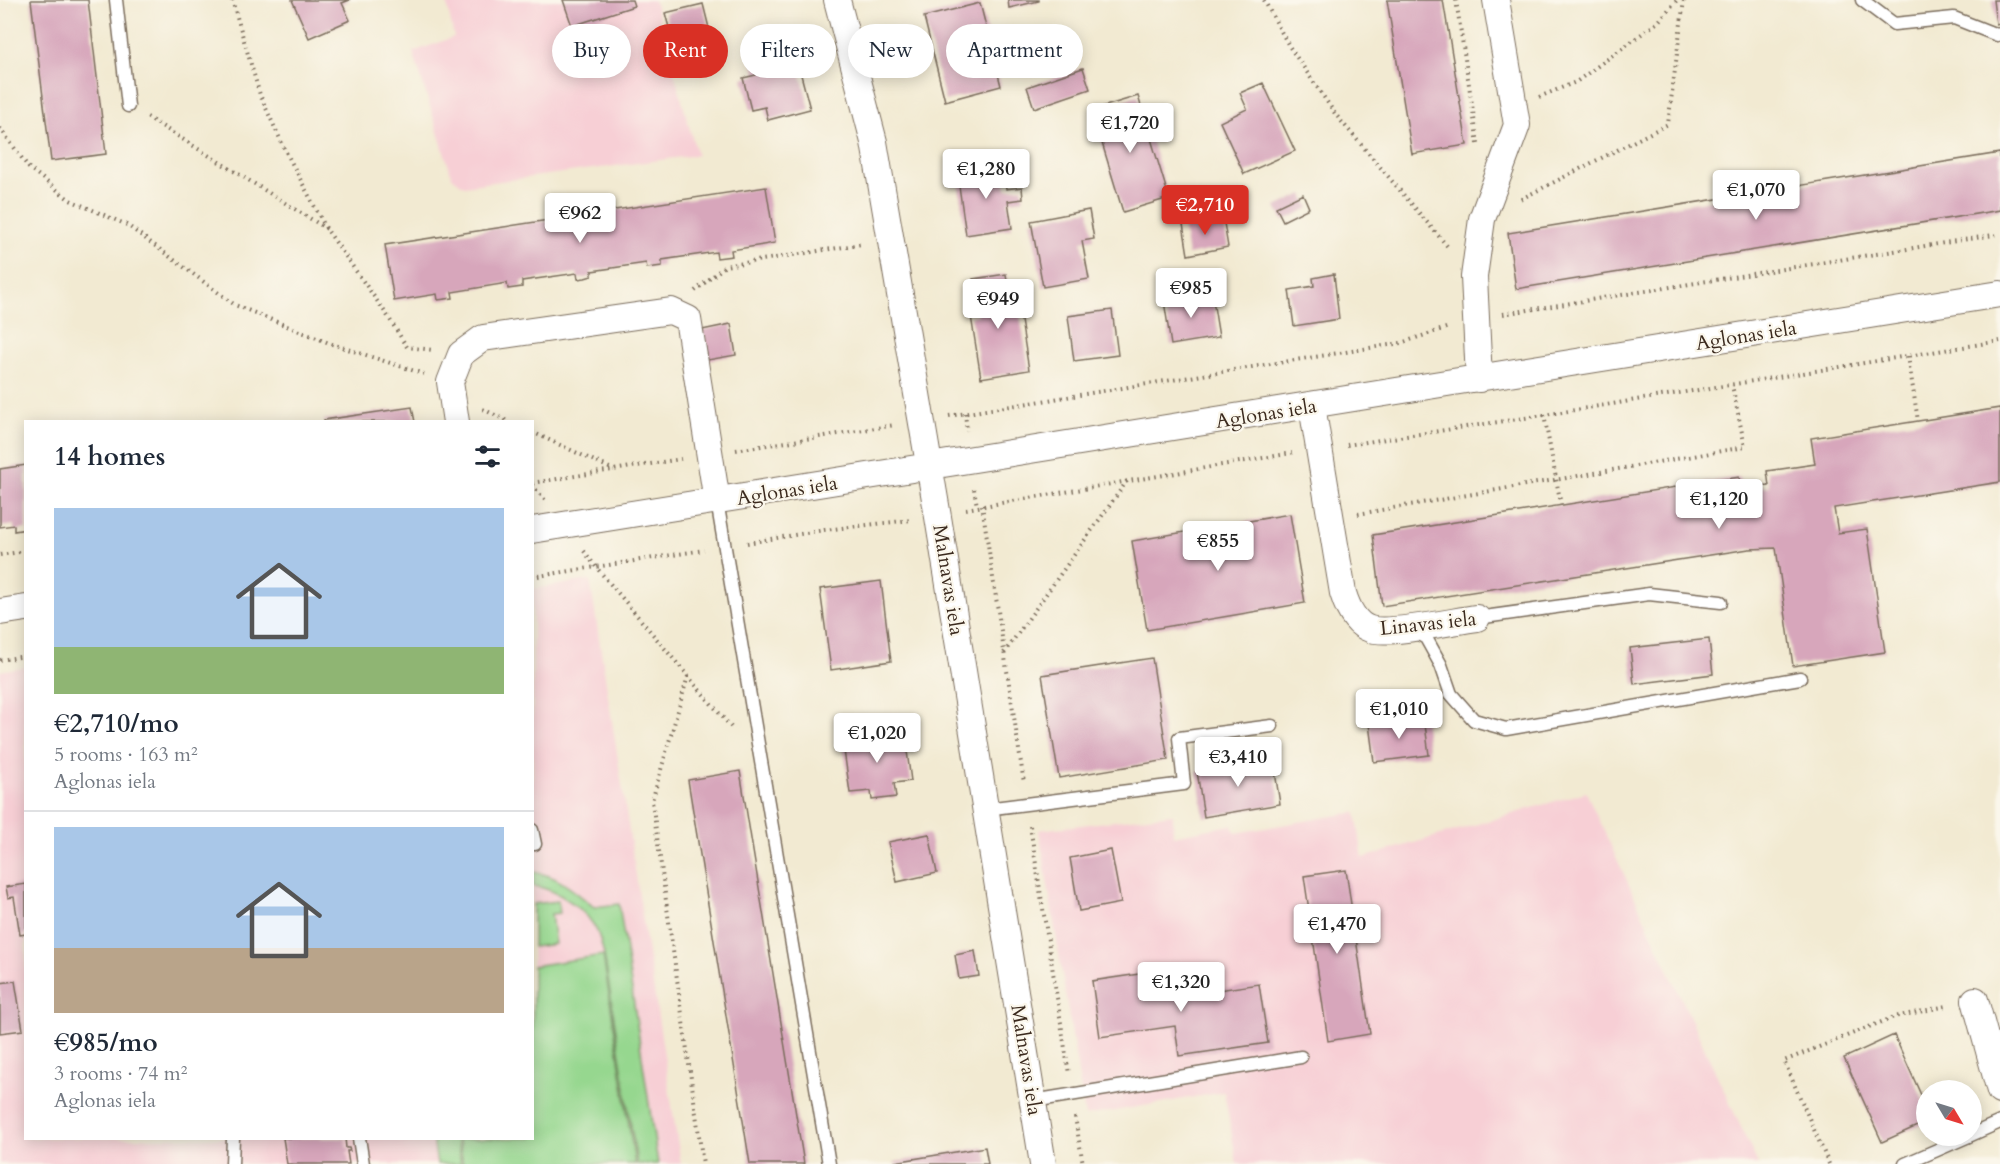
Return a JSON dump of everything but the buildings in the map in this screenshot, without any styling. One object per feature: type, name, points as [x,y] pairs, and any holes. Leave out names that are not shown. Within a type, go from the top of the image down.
[{"type":"street","name":"Malnavas iela","points":[[837,0],[874,142],[938,517],[1043,1164]]},
{"type":"street","points":[[1479,379],[1474,277],[1482,219],[1517,125],[1496,0]]},
{"type":"street","name":"Aglonas iela","points":[[534,530],[2000,294]]},
{"type":"street","points":[[456,420],[450,382],[461,354],[483,338],[671,311],[688,319],[717,501]]},
{"type":"street","name":"Linavas iela","points":[[1312,406],[1343,593],[1350,612],[1368,629],[1387,630],[1477,618]]},
{"type":"street","points":[[0,612],[24,608]]},
{"type":"street","points":[[1975,1000],[2000,1091]]},
{"type":"lane","points":[[116,0],[128,106]]},
{"type":"lane","points":[[1862,0],[1894,24],[1953,18],[1997,35],[2000,34]]},
{"type":"lane","points":[[717,501],[829,1164]]},
{"type":"lane","name":"Linavas iela","points":[[1477,618],[1649,594],[1721,602]]},
{"type":"lane","points":[[1407,628],[1426,638],[1441,665],[1451,694],[1474,720],[1506,729],[1800,678]]},
{"type":"lane","points":[[986,809],[1185,784],[1179,738],[1272,726]]},
{"type":"lane","points":[[1033,1101],[1301,1057]]},
{"type":"lane","points":[[1982,1130],[2000,1122]]},
{"type":"lane","points":[[232,1164],[233,1140]]},
{"type":"lane","points":[[359,1140],[363,1164]]},
{"type":"lane","points":[[1905,1164],[1945,1146]]},
{"type":"path","points":[[232,0],[260,95],[286,152],[327,230],[407,347],[461,354]]},
{"type":"path","points":[[1264,0],[1288,46],[1336,115],[1474,277]]},
{"type":"path","points":[[1456,0],[1482,168],[1497,180]]},
{"type":"path","points":[[1514,107],[1576,82],[1658,22],[1677,0]]},
{"type":"path","points":[[1482,219],[1668,124],[1684,0]]},
{"type":"path","points":[[128,106],[327,230]]},
{"type":"path","points":[[0,128],[29,168],[70,200],[127,225],[234,305],[329,343],[450,382]]},
{"type":"path","points":[[671,311],[725,266],[891,240]]},
{"type":"path","points":[[938,517],[982,505],[2000,340]]},
{"type":"path","points":[[1908,356],[1918,421]]},
{"type":"path","points":[[1330,519],[1744,447],[1732,385]]},
{"type":"path","points":[[1544,415],[1561,505]]},
{"type":"path","points":[[534,433],[615,470]]},
{"type":"path","points":[[1004,654],[1127,481]]},
{"type":"path","points":[[534,487],[566,525],[596,567],[732,728]]},
{"type":"path","points":[[982,505],[1083,1164]]},
{"type":"path","points":[[0,555],[24,551]]},
{"type":"path","points":[[0,660],[24,656]]},
{"type":"path","points":[[688,676],[652,801],[703,1164]]},
{"type":"path","points":[[1829,1164],[1784,1061],[1894,1017],[1975,1000]]},
{"type":"shaded area","points":[[446,0],[654,0],[661,24],[643,24],[643,78],[676,78],[697,155],[464,186],[452,177],[413,52],[454,37]]},
{"type":"shaded area","points":[[590,580],[681,1164],[0,1164],[0,671],[24,667],[24,1140],[534,1140],[534,589]]},
{"type":"shaded area","points":[[1586,792],[1758,1164],[1237,1164],[1224,1092],[1085,1116],[1039,830],[1173,814],[1173,836],[1231,825],[1236,833],[1356,812],[1363,858]]},
{"type":"green space","points":[[534,872],[558,880],[594,907],[619,904],[658,1164],[637,1164],[604,954],[597,931],[586,915],[570,901],[534,886]]},
{"type":"green space","points":[[558,901],[560,913],[551,914],[555,944],[534,947],[534,904]]},
{"type":"green space","points":[[603,955],[635,1164],[463,1164],[459,1140],[534,1140],[534,966]]},
{"type":"green space","points":[[433,1140],[457,1140],[461,1164],[437,1164]]}]
